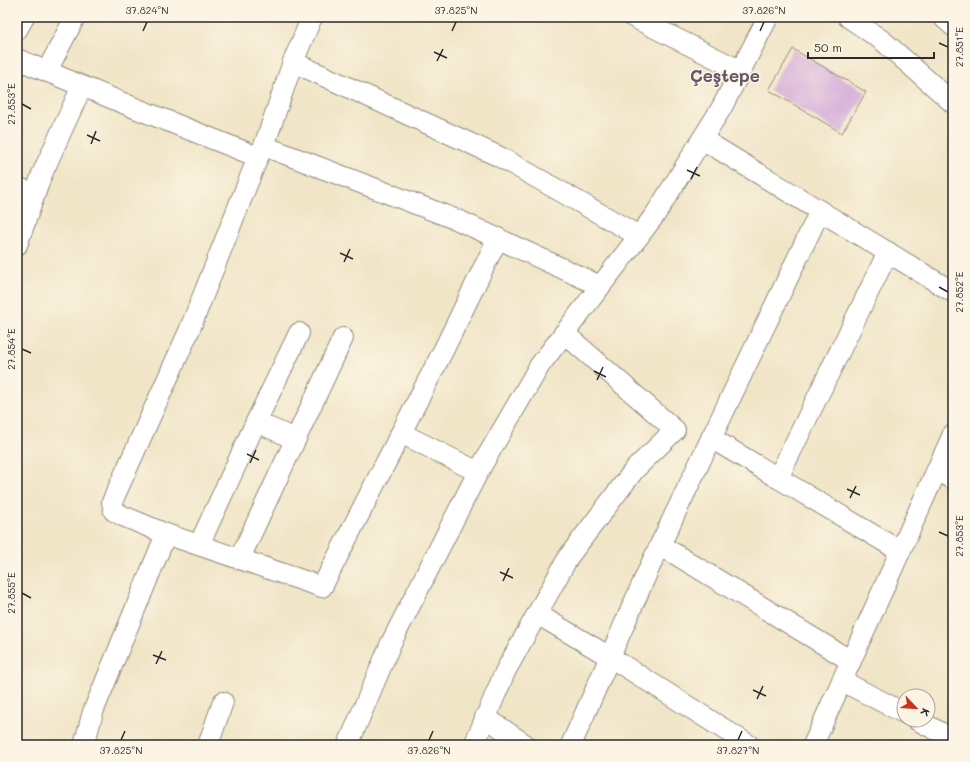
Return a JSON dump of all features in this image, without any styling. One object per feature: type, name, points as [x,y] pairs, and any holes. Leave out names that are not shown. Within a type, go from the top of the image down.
[{"type":"street","points":[[17,30],[24,17]]},
{"type":"street","points":[[47,71],[75,17]]},
{"type":"street","points":[[312,17],[293,62],[261,152],[189,331],[112,502],[114,511],[166,534],[322,587],[444,349],[498,238]]},
{"type":"street","points":[[633,17],[741,71]]},
{"type":"street","points":[[348,745],[391,643],[478,472],[540,365],[655,215],[722,107],[768,17]]},
{"type":"street","points":[[848,17],[883,41],[953,103]]},
{"type":"street","points":[[943,17],[953,26]]},
{"type":"street","points":[[17,59],[82,86],[261,152],[460,221],[600,286]]},
{"type":"street","points":[[293,62],[500,157],[639,236]]},
{"type":"street","points":[[17,245],[26,191],[42,174],[82,86]]},
{"type":"street","points":[[702,139],[953,292]]},
{"type":"street","points":[[571,745],[660,545],[820,210]]},
{"type":"street","points":[[778,478],[888,252]]},
{"type":"street","points":[[199,545],[256,422],[300,333]]},
{"type":"street","points":[[474,745],[505,672],[569,556],[635,469],[675,430],[564,333]]},
{"type":"street","points":[[240,558],[343,338]]},
{"type":"street","points":[[256,422],[296,439]]},
{"type":"street","points":[[401,433],[478,472]]},
{"type":"street","points":[[813,745],[900,551],[945,475],[953,434]]},
{"type":"street","points":[[711,438],[900,551]]},
{"type":"street","points":[[84,745],[93,712],[166,534]]},
{"type":"street","points":[[660,545],[851,660]]},
{"type":"street","points":[[537,614],[610,657],[749,745]]},
{"type":"street","points":[[842,681],[896,709]]},
{"type":"street","points":[[208,745],[223,702]]},
{"type":"street","points":[[486,717],[526,745]]},
{"type":"street","points":[[932,728],[953,739]]},
{"type":"building","points":[[793,49],[866,92],[842,133],[769,90]]},
{"type":"district","name":"Çeştepe","points":[[725,76]]}]
